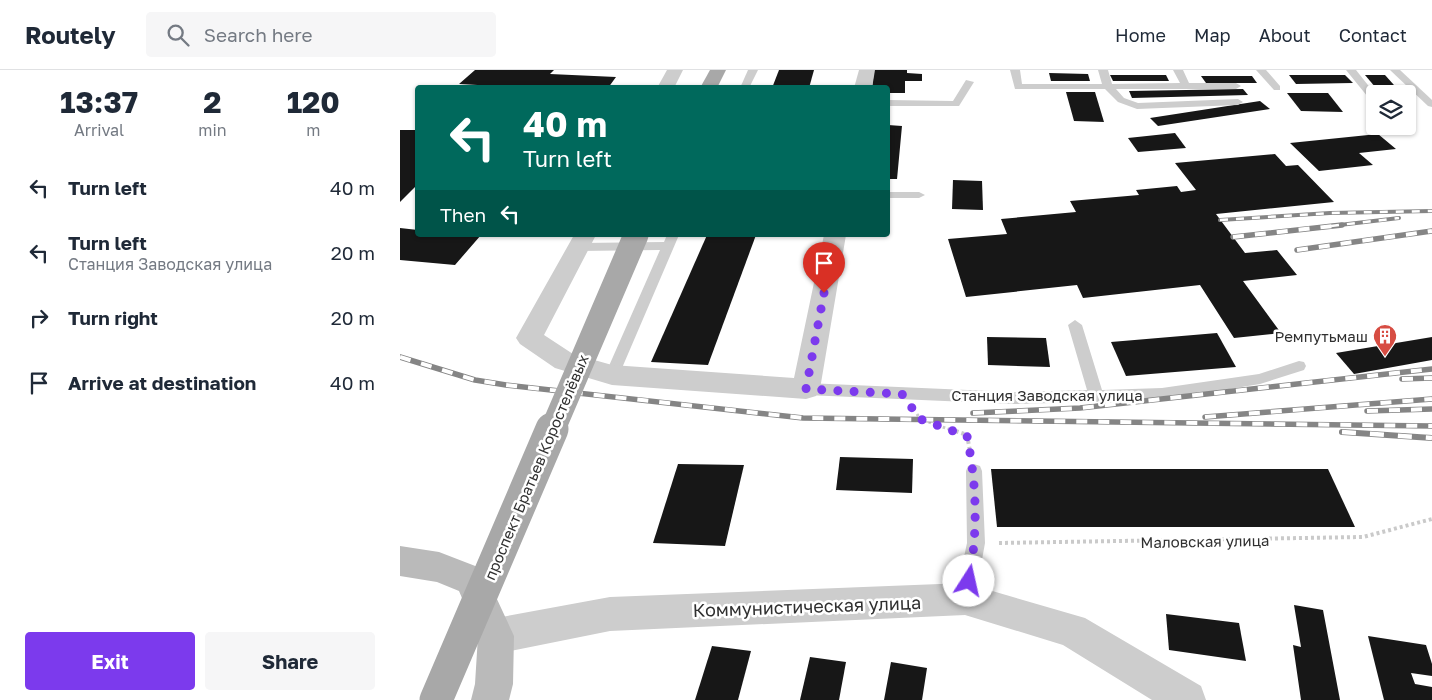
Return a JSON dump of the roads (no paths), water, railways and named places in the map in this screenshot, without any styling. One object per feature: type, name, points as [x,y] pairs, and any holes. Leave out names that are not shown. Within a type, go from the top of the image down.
[{"type":"main road","points":[[710,85],[718,70]]},
{"type":"main road","name":"проспект Братьев Коростелёвых","points":[[436,700],[635,237]]},
{"type":"main road","points":[[400,561],[439,567],[471,580],[496,636],[494,684],[490,700]]},
{"type":"street","points":[[667,85],[675,70]]},
{"type":"street","points":[[864,85],[866,70]]},
{"type":"street","points":[[806,389],[835,237]]},
{"type":"street","name":"Станция Заводская улица","points":[[582,241],[529,338],[564,361],[612,375],[806,389]]},
{"type":"street","name":"Коммунистическая улица","points":[[496,636],[610,614],[965,599],[1072,630],[1187,700]]},
{"type":"lane","points":[[746,85],[753,70]]},
{"type":"lane","points":[[1015,70],[1018,87],[1236,86]]},
{"type":"lane","points":[[1103,70],[1108,87],[1121,100],[1137,106],[1238,102]]},
{"type":"lane","points":[[1178,70],[1186,86]]},
{"type":"lane","points":[[1261,70],[1277,88]]},
{"type":"lane","points":[[1351,70],[1366,89]]},
{"type":"lane","points":[[1395,70],[1431,104]]},
{"type":"lane","points":[[890,103],[956,104],[969,82]]},
{"type":"lane","points":[[890,195],[919,195]]},
{"type":"lane","points":[[582,241],[670,240],[612,375]]},
{"type":"lane","points":[[1075,325],[1096,396]]},
{"type":"lane","name":"Станция Заводская улица","points":[[806,389],[1014,398],[1162,394],[1260,379],[1299,366]]},
{"type":"lane","points":[[965,599],[976,544],[974,471]]},
{"type":"railway","points":[[1220,220],[1330,213],[1432,211]]},
{"type":"railway","points":[[1331,226],[1399,218]]},
{"type":"railway","points":[[1233,237],[1342,225]]},
{"type":"railway","points":[[1297,250],[1432,231]]},
{"type":"railway","points":[[400,357],[475,380],[506,385],[803,418],[1432,426]]},
{"type":"railway","points":[[973,413],[1080,408],[1432,369]]},
{"type":"railway","points":[[1402,379],[1432,378]]},
{"type":"railway","points":[[1205,417],[1432,399]]},
{"type":"railway","points":[[1367,411],[1432,409]]},
{"type":"railway","points":[[1342,432],[1432,438]]},
{"type":"place","name":"Ремпутьмаш","points":[[1385,357]]}]
